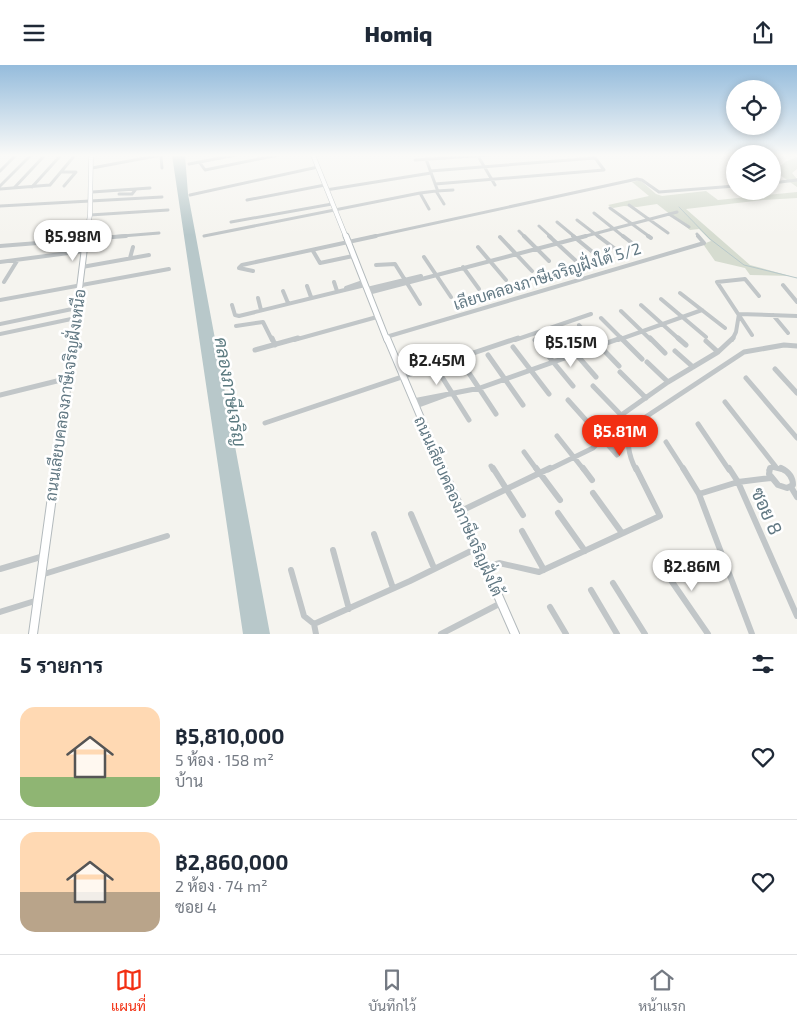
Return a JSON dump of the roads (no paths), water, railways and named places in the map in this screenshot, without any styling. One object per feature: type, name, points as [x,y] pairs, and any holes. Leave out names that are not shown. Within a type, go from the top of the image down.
[{"type":"main road","name":"ถนนเลียบคลองภาษีเจริญฝั่งเหนือ","points":[[33,634],[92,201],[92,182]]},
{"type":"main road","name":"ถนนเลียบคลองภาษีเจริญฝั่งใต้","points":[[324,182],[402,376],[515,634]]},
{"type":"street","points":[[14,188],[20,182]]},
{"type":"street","points":[[32,187],[37,182]]},
{"type":"street","points":[[0,187],[32,187],[50,185],[53,182]]},
{"type":"street","points":[[64,186],[68,182]]},
{"type":"street","points":[[190,195],[251,182]]},
{"type":"street","points":[[247,200],[368,182]]},
{"type":"street","points":[[444,204],[435,183],[455,182]]},
{"type":"street","points":[[253,271],[239,268],[242,265],[625,182]]},
{"type":"street","points":[[644,182],[659,192],[726,188]]},
{"type":"street","points":[[92,192],[150,188]]},
{"type":"street","points":[[119,194],[132,193],[136,189]]},
{"type":"street","points":[[231,222],[437,190],[453,190]]},
{"type":"street","points":[[420,193],[429,209]]},
{"type":"street","points":[[0,206],[162,197]]},
{"type":"street","points":[[629,205],[668,233]]},
{"type":"street","points":[[204,236],[333,207]]},
{"type":"street","points":[[610,208],[651,238]]},
{"type":"street","points":[[90,215],[168,210]]},
{"type":"street","points":[[232,305],[236,316],[344,289],[406,281],[677,212]]},
{"type":"street","points":[[594,213],[632,243]]},
{"type":"street","points":[[669,214],[689,227]]},
{"type":"street","points":[[577,220],[614,249]]},
{"type":"street","points":[[557,222],[595,254]]},
{"type":"street","points":[[539,226],[575,259]]},
{"type":"street","points":[[519,231],[549,261]]},
{"type":"street","points":[[0,245],[159,233]]},
{"type":"street","name":"เลียบคลองภาษีเจริญฝั่งใต้ 5/2","points":[[386,337],[704,243],[697,234]]},
{"type":"street","points":[[500,237],[532,271]]},
{"type":"street","points":[[130,259],[133,247]]},
{"type":"street","points":[[478,247],[506,280]]},
{"type":"street","points":[[313,251],[320,263],[353,256]]},
{"type":"street","points":[[0,262],[84,253]]},
{"type":"street","points":[[82,267],[149,255]]},
{"type":"street","points":[[424,257],[452,297]]},
{"type":"street","points":[[4,282],[17,261]]},
{"type":"street","points":[[376,265],[395,264],[420,304]]},
{"type":"street","points":[[463,267],[479,289]]},
{"type":"street","points":[[0,299],[169,269]]},
{"type":"street","points":[[752,335],[717,282],[746,279],[759,295]]},
{"type":"street","points":[[334,282],[337,291]]},
{"type":"street","points":[[783,285],[797,302]]},
{"type":"street","points":[[307,286],[311,297]]},
{"type":"street","points":[[283,291],[288,303]]},
{"type":"street","points":[[680,293],[725,328]]},
{"type":"street","points":[[258,297],[262,310]]},
{"type":"street","points":[[661,299],[718,352]]},
{"type":"street","points":[[641,305],[686,345]]},
{"type":"street","points":[[0,324],[77,308]]},
{"type":"street","points":[[414,404],[443,397],[450,393],[480,388],[702,310]]},
{"type":"street","points":[[621,311],[665,353]]},
{"type":"street","points":[[265,423],[591,314]]},
{"type":"street","points":[[739,314],[797,316]]},
{"type":"street","points":[[598,433],[668,382],[718,352],[732,340],[736,332],[739,314]]},
{"type":"street","points":[[773,315],[788,333]]},
{"type":"street","points":[[255,351],[378,317]]},
{"type":"street","points":[[0,334],[76,318]]},
{"type":"street","points":[[601,318],[668,382]]},
{"type":"street","points":[[236,327],[263,322],[275,345]]},
{"type":"street","points":[[579,325],[618,365]]},
{"type":"street","points":[[557,333],[596,377]]},
{"type":"street","points":[[535,340],[574,386]]},
{"type":"street","points":[[486,567],[499,563],[539,572],[660,516],[631,459],[627,440],[632,426],[744,352],[784,345],[797,346]]},
{"type":"street","points":[[513,347],[549,394]]},
{"type":"street","points":[[675,351],[693,367]]},
{"type":"street","points":[[488,355],[522,405]]},
{"type":"street","points":[[463,363],[496,414]]},
{"type":"street","points":[[438,369],[450,393],[469,420]]},
{"type":"street","points":[[775,369],[797,393]]},
{"type":"street","points":[[620,372],[646,398]]},
{"type":"street","points":[[746,377],[797,438]]},
{"type":"street","points":[[0,395],[68,378]]},
{"type":"street","points":[[592,386],[621,415]]},
{"type":"street","points":[[568,400],[617,455]]},
{"type":"street","points":[[725,402],[776,467],[794,474],[792,487],[797,497]]},
{"type":"street","name":"ซอย 8","points":[[698,424],[738,482],[797,616]]},
{"type":"street","points":[[461,511],[594,448],[599,442],[598,433]]},
{"type":"street","points":[[557,437],[592,480]]},
{"type":"street","points":[[666,442],[699,494],[752,634]]},
{"type":"street","points":[[524,452],[560,500]]},
{"type":"street","points":[[492,465],[523,515]]},
{"type":"street","points":[[770,478],[769,469],[776,467]]},
{"type":"street","points":[[699,494],[738,482],[770,478],[783,487],[792,487]]},
{"type":"street","points":[[593,493],[622,533]]},
{"type":"street","points":[[558,513],[585,551]]},
{"type":"street","points":[[411,514],[434,569]]},
{"type":"street","points":[[522,531],[544,570]]},
{"type":"street","points":[[374,533],[394,588]]},
{"type":"street","points":[[41,575],[166,536]]},
{"type":"street","points":[[314,624],[477,548]]},
{"type":"street","points":[[334,550],[349,609]]},
{"type":"street","points":[[0,569],[44,556]]},
{"type":"street","points":[[659,563],[708,634]]},
{"type":"street","points":[[292,570],[304,616],[314,624],[316,634]]},
{"type":"street","points":[[613,583],[645,634]]},
{"type":"street","points":[[590,590],[616,634]]},
{"type":"street","points":[[0,612],[38,600]]},
{"type":"street","points":[[441,634],[501,603]]},
{"type":"street","points":[[550,607],[566,634]]},
{"type":"waterway","points":[[679,207],[710,239],[744,265],[797,278]]},
{"type":"water label","name":"คลองภาษีเจริญ","points":[[230,392]]}]
